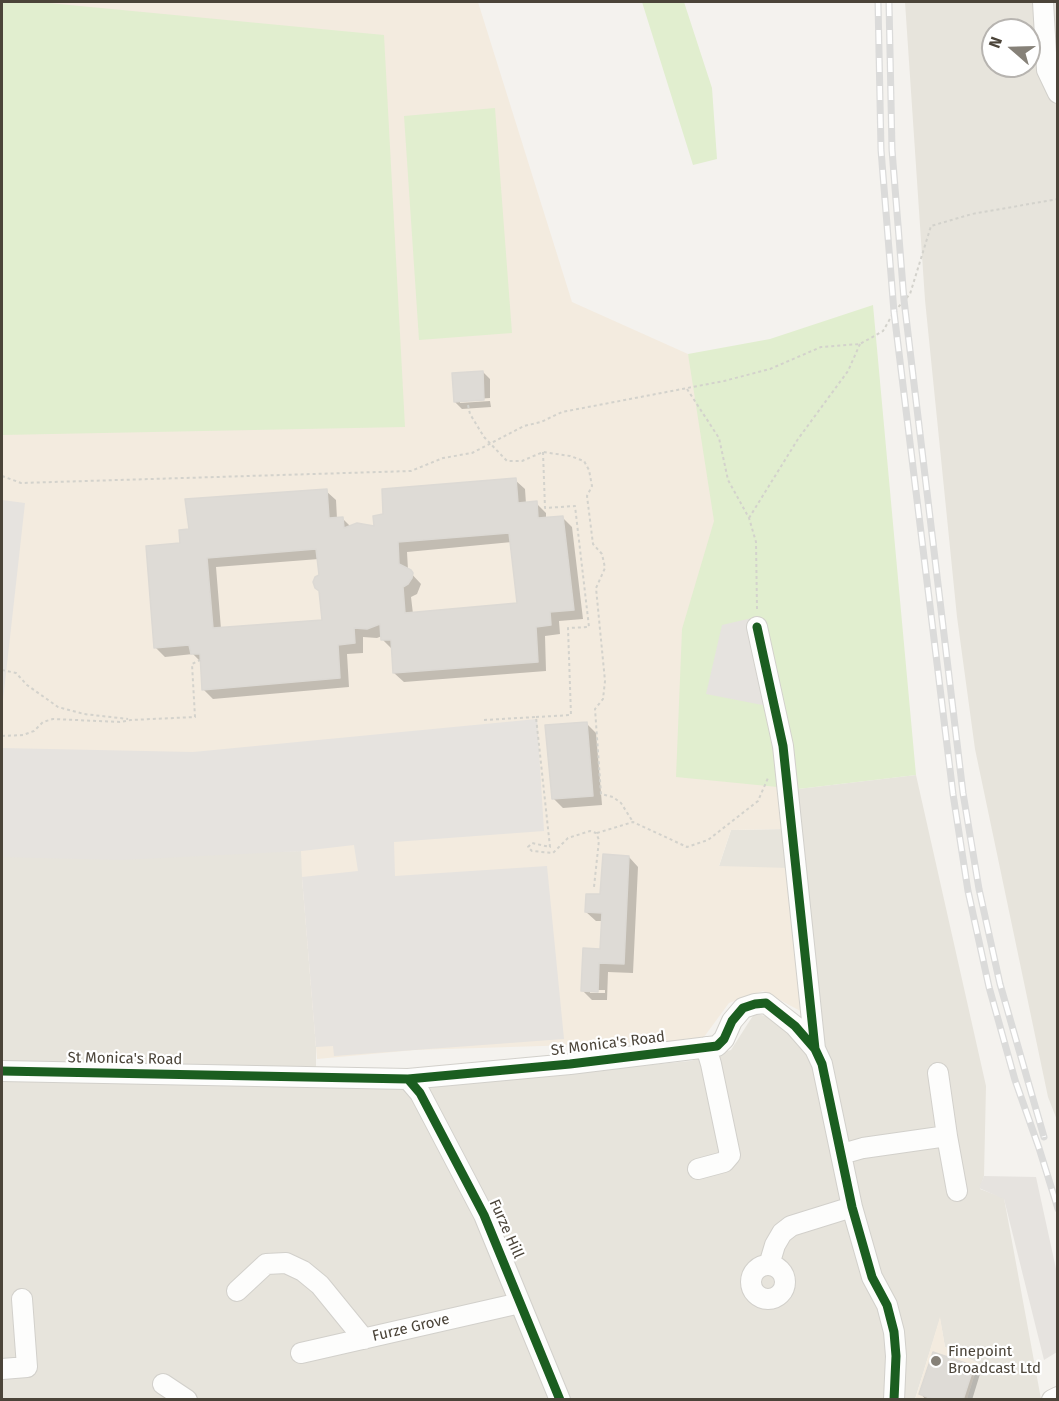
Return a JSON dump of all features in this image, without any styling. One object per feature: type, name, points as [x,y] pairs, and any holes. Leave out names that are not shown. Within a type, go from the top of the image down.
[{"type":"street","points":[[1042,2],[1047,70],[1058,93]]},
{"type":"street","points":[[757,627],[783,746],[815,1049]]},
{"type":"street","name":"St Monica's Road","points":[[2,1071],[408,1078],[570,1064],[717,1046],[724,1039],[732,1021],[743,1008],[766,1003],[795,1026],[815,1049],[822,1064],[852,1207],[872,1277],[887,1305],[894,1332],[896,1356],[894,1400]]},
{"type":"street","points":[[698,1169],[724,1162],[730,1155],[706,1047]]},
{"type":"street","points":[[938,1073],[957,1191]]},
{"type":"street","name":"Furze Hill","points":[[408,1078],[420,1093],[484,1215],[560,1400]]},
{"type":"street","points":[[842,1154],[863,1148],[947,1136]]},
{"type":"street","points":[[769,1265],[778,1239],[792,1226],[852,1207]]},
{"type":"street","points":[[237,1291],[266,1264],[286,1263],[303,1271],[320,1285],[364,1339]]},
{"type":"street","points":[[2,1370],[27,1367],[22,1299]]},
{"type":"street","name":"Furze Grove","points":[[301,1353],[520,1303]]},
{"type":"street","points":[[163,1384],[187,1400]]},
{"type":"street","points":[[1052,1400],[1058,1397]]},
{"type":"path","points":[[2,476],[21,483],[411,471],[443,458],[472,453],[524,426],[541,422],[562,412],[724,381],[770,369],[821,347],[860,344],[883,331],[894,312],[910,294],[931,226],[972,214],[1058,199]]},
{"type":"path","points":[[748,518],[798,439],[848,372],[860,344]]},
{"type":"path","points":[[687,389],[719,438],[728,480],[748,518],[756,542],[757,627]]},
{"type":"path","points":[[468,405],[477,427],[507,461],[522,461],[543,452],[577,459],[584,462],[590,470],[592,486],[586,496],[593,544],[602,554],[605,568],[596,588],[605,681],[603,699],[595,709],[601,794],[621,803],[633,822],[687,847],[708,840],[758,801],[771,773]]},
{"type":"path","points":[[484,720],[570,715],[568,628],[589,627],[575,506],[545,508],[543,452]]},
{"type":"path","points":[[2,670],[16,673],[27,685],[58,707],[77,713],[131,720],[195,717],[192,664],[200,660]]},
{"type":"path","points":[[536,717],[550,847],[532,843],[528,847],[532,851],[553,854],[568,838],[590,831],[596,833],[633,822]]},
{"type":"path","points":[[2,736],[23,735],[34,731],[43,722],[53,719],[120,723],[131,720]]},
{"type":"path","points":[[594,887],[599,840],[596,833]]},
{"type":"shaded area","points":[[2,2],[478,2],[572,302],[688,354],[766,617],[798,789],[783,829],[731,830],[719,866],[790,868],[806,1014],[763,991],[729,1003],[701,1041],[415,1050],[317,1059],[301,851],[2,853]]},
{"type":"shaded area","points":[[905,2],[1057,2],[1057,1120],[1048,1097],[975,749],[957,617],[925,300]]},
{"type":"shaded area","points":[[2,500],[25,503],[2,709]]},
{"type":"shaded area","points":[[752,618],[764,626],[783,709],[706,694],[722,625]]},
{"type":"shaded area","points":[[537,719],[544,831],[394,842],[395,876],[547,866],[564,1039],[334,1056],[333,1046],[316,1047],[302,877],[358,871],[354,845],[302,851],[121,860],[2,857],[2,748],[193,752]]},
{"type":"shaded area","points":[[916,775],[986,1086],[984,1176],[980,1189],[1004,1198],[1041,1399],[967,1399],[978,1363],[945,1347],[940,1319],[915,1399],[2,1399],[2,854],[302,851],[302,877],[316,1047],[316,1085],[423,1087],[690,1061],[731,1050],[754,1014],[821,1024],[719,866],[731,830],[783,829],[798,789]]},
{"type":"shaded area","points":[[984,1176],[1036,1177],[1058,1278],[1057,1352],[1044,1360],[1004,1199],[979,1188]]},
{"type":"shaded area","points":[[940,1317],[945,1347],[978,1363],[967,1399],[915,1400]]},
{"type":"green space","points":[[38,2],[384,35],[405,427],[2,435],[2,3]]},
{"type":"green space","points":[[642,2],[684,2],[712,88],[717,159],[693,165]]},
{"type":"green space","points":[[495,108],[512,333],[419,340],[404,116]]},
{"type":"green space","points":[[873,305],[916,775],[798,789],[676,777],[682,629],[714,521],[688,354],[770,339]]},
{"type":"building","points":[[483,371],[484,400],[454,402],[452,373]]},
{"type":"building","points":[[516,478],[518,503],[537,501],[538,518],[563,516],[574,610],[550,612],[551,625],[536,627],[538,662],[393,673],[391,640],[381,640],[380,624],[367,629],[354,628],[355,643],[338,645],[340,678],[202,690],[200,654],[191,654],[189,645],[154,648],[146,546],[180,543],[179,530],[189,529],[185,499],[327,489],[329,518],[343,517],[344,528],[357,523],[374,526],[373,516],[383,514],[382,489]],"holes":[[[509,533],[517,603],[405,613],[403,587],[408,584],[413,573],[399,564],[398,542]],[[316,549],[319,575],[313,582],[319,591],[322,620],[213,628],[207,558]]]},
{"type":"building","points":[[587,722],[593,796],[552,799],[545,725]]},
{"type":"building","points":[[603,854],[629,856],[624,964],[599,963],[598,992],[581,991],[583,948],[600,949],[602,913],[585,912],[586,894],[600,894]]},
{"type":"building","points":[[933,1352],[974,1366],[963,1400],[935,1400],[919,1394]]},
{"type":"railway","points":[[878,2],[881,150],[894,312],[953,794],[968,891],[989,987],[1015,1080],[1058,1209]]},
{"type":"railway","points":[[889,2],[892,150],[904,300],[963,793],[979,889],[1000,984],[1044,1137]]},
{"type":"cycle path","points":[[757,627],[783,746],[815,1049]]},
{"type":"cycle path","points":[[2,1071],[408,1079],[570,1064],[717,1046],[724,1039],[732,1021],[743,1008],[766,1003],[795,1026],[815,1049],[822,1064],[852,1207],[872,1277],[887,1305],[894,1332],[896,1356],[894,1400]]},
{"type":"cycle path","points":[[408,1079],[420,1093],[484,1215],[560,1400]]},
{"type":"place","name":"Finepoint Broadcast Ltd","points":[[936,1361]]}]
